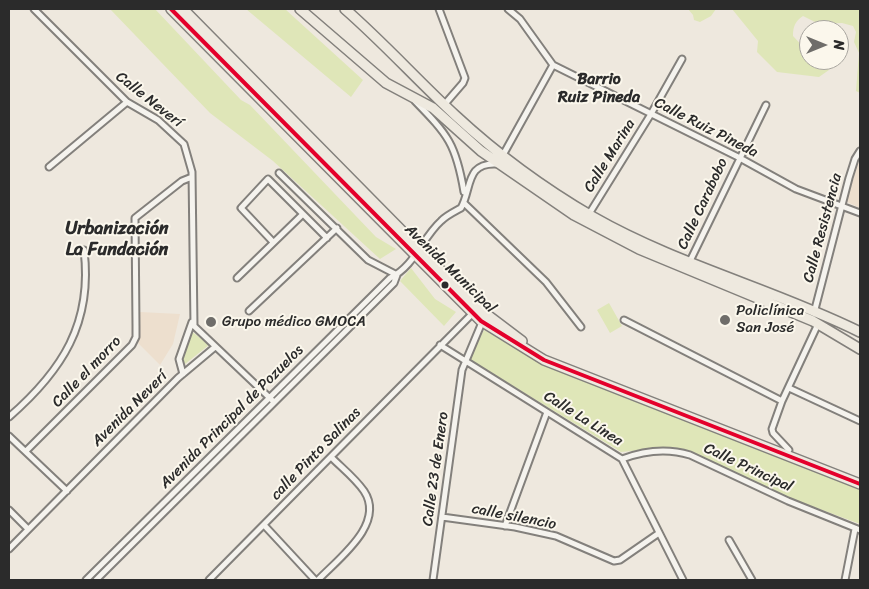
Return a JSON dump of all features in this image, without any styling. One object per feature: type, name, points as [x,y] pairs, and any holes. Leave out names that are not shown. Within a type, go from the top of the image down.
[{"type":"highway","name":"Avenida Municipal","points":[[171,9],[475,310],[544,360],[692,416],[860,484]]},
{"type":"highway","name":"Avenida Municipal","points":[[183,9],[418,253]]},
{"type":"highway","points":[[300,9],[386,83],[411,98],[433,108],[498,164],[593,227],[671,263],[818,324],[860,349]]},
{"type":"highway","points":[[344,9],[390,49],[444,105],[503,155],[589,214],[638,240],[860,332]]},
{"type":"highway","name":"Avenida Municipal","points":[[692,416],[789,450],[860,478]]},
{"type":"street","name":"Calle Neverí","points":[[34,9],[127,102],[158,120],[184,144],[192,177],[192,321],[179,359],[183,374]]},
{"type":"street","points":[[439,9],[465,78],[444,105]]},
{"type":"street","name":"Calle Ruiz Pineda","points":[[508,9],[520,18],[553,65],[738,157],[796,189],[860,213]]},
{"type":"street","name":"Calle Marina","points":[[589,214],[651,114],[682,59]]},
{"type":"street","points":[[503,155],[553,65]]},
{"type":"street","points":[[411,98],[449,138],[455,151],[464,203],[546,282],[581,327]]},
{"type":"street","points":[[49,167],[127,102]]},
{"type":"street","name":"Calle Carabobo","points":[[690,262],[738,157],[766,105]]},
{"type":"street","name":"Calle Resistencia","points":[[814,313],[841,206],[855,159],[860,151]]},
{"type":"street","points":[[464,196],[467,184],[478,168],[490,163],[498,164]]},
{"type":"street","points":[[279,173],[376,265],[397,275]]},
{"type":"street","name":"Calle el morro","points":[[26,451],[132,345],[136,332],[135,218],[182,182],[192,177]]},
{"type":"street","points":[[273,242],[241,208],[268,179],[327,238]]},
{"type":"street","name":"Avenida Principal de Pozuelos","points":[[86,580],[182,485],[394,283],[397,275],[418,253],[440,221],[461,208],[464,203]]},
{"type":"street","points":[[237,278],[303,214]]},
{"type":"street","points":[[249,311],[337,228]]},
{"type":"street","points":[[9,417],[48,380],[76,331],[84,309],[86,282],[84,250]]},
{"type":"street","name":"calle Pinto Salinas","points":[[209,580],[475,310]]},
{"type":"street","name":"Calle 23 de Enero","points":[[434,580],[464,361],[484,318]]},
{"type":"street","points":[[624,320],[782,401]]},
{"type":"street","points":[[192,321],[194,326],[215,347],[272,400]]},
{"type":"street","points":[[789,450],[773,433],[772,429],[782,401],[818,324]]},
{"type":"street","name":"Calle La Línea","points":[[440,345],[622,459],[683,580]]},
{"type":"street","name":"Avenida Neverí","points":[[9,549],[183,374],[215,347]]},
{"type":"street","points":[[789,388],[860,420]]},
{"type":"street","name":"Avenida Principal de Pozuelos","points":[[96,580],[272,400]]},
{"type":"street","points":[[505,526],[547,412]]},
{"type":"street","points":[[9,436],[67,491]]},
{"type":"street","name":"Calle Principal","points":[[622,459],[656,450],[675,451],[690,455],[788,501],[858,530]]},
{"type":"street","points":[[264,525],[316,580],[363,533],[369,521],[369,509],[364,491],[331,457]]},
{"type":"street","points":[[182,485],[187,489]]},
{"type":"street","points":[[9,510],[28,529]]},
{"type":"street","name":"calle silencio","points":[[442,517],[556,536],[614,561],[620,560],[659,533]]},
{"type":"street","points":[[845,580],[858,530]]},
{"type":"street","points":[[729,540],[752,580]]},
{"type":"street","points":[[98,568],[103,573]]},
{"type":"shaded area","points":[[860,159],[860,208],[845,201]]},
{"type":"shaded area","points":[[140,312],[180,314],[173,344],[160,365],[137,342]]},
{"type":"green space","points":[[110,9],[155,9],[241,100],[250,105],[376,237],[396,249],[380,259],[273,161],[210,113]]},
{"type":"green space","points":[[246,9],[285,9],[363,80],[351,97]]},
{"type":"green space","points":[[688,9],[716,9],[711,16],[700,22],[694,20],[693,15]]},
{"type":"green space","points":[[732,9],[860,9],[860,93],[856,91],[859,53],[854,42],[856,32],[853,26],[849,25],[849,20],[811,20],[803,16],[795,24],[793,36],[799,42],[799,70],[829,70],[819,77],[777,72],[757,52],[758,41]]},
{"type":"green space","points":[[411,268],[435,299],[456,312],[444,326],[400,281]]},
{"type":"green space","points":[[609,303],[622,326],[610,333],[597,310]]},
{"type":"green space","points":[[190,330],[209,345],[185,364],[180,356]]},
{"type":"green space","points":[[484,330],[551,368],[860,489],[860,524],[784,496],[674,447],[621,452],[469,359]]},
{"type":"transit line","points":[[171,9],[481,321],[544,360],[860,484]]},
{"type":"place","name":"Policlínica San José","points":[[725,320]]},
{"type":"place","name":"Grupo médico GMOCA","points":[[211,322]]},
{"type":"district","name":"Barrio Ruiz Pineda","points":[[599,89]]},
{"type":"district","name":"Urbanización La Fundación","points":[[117,239]]}]
